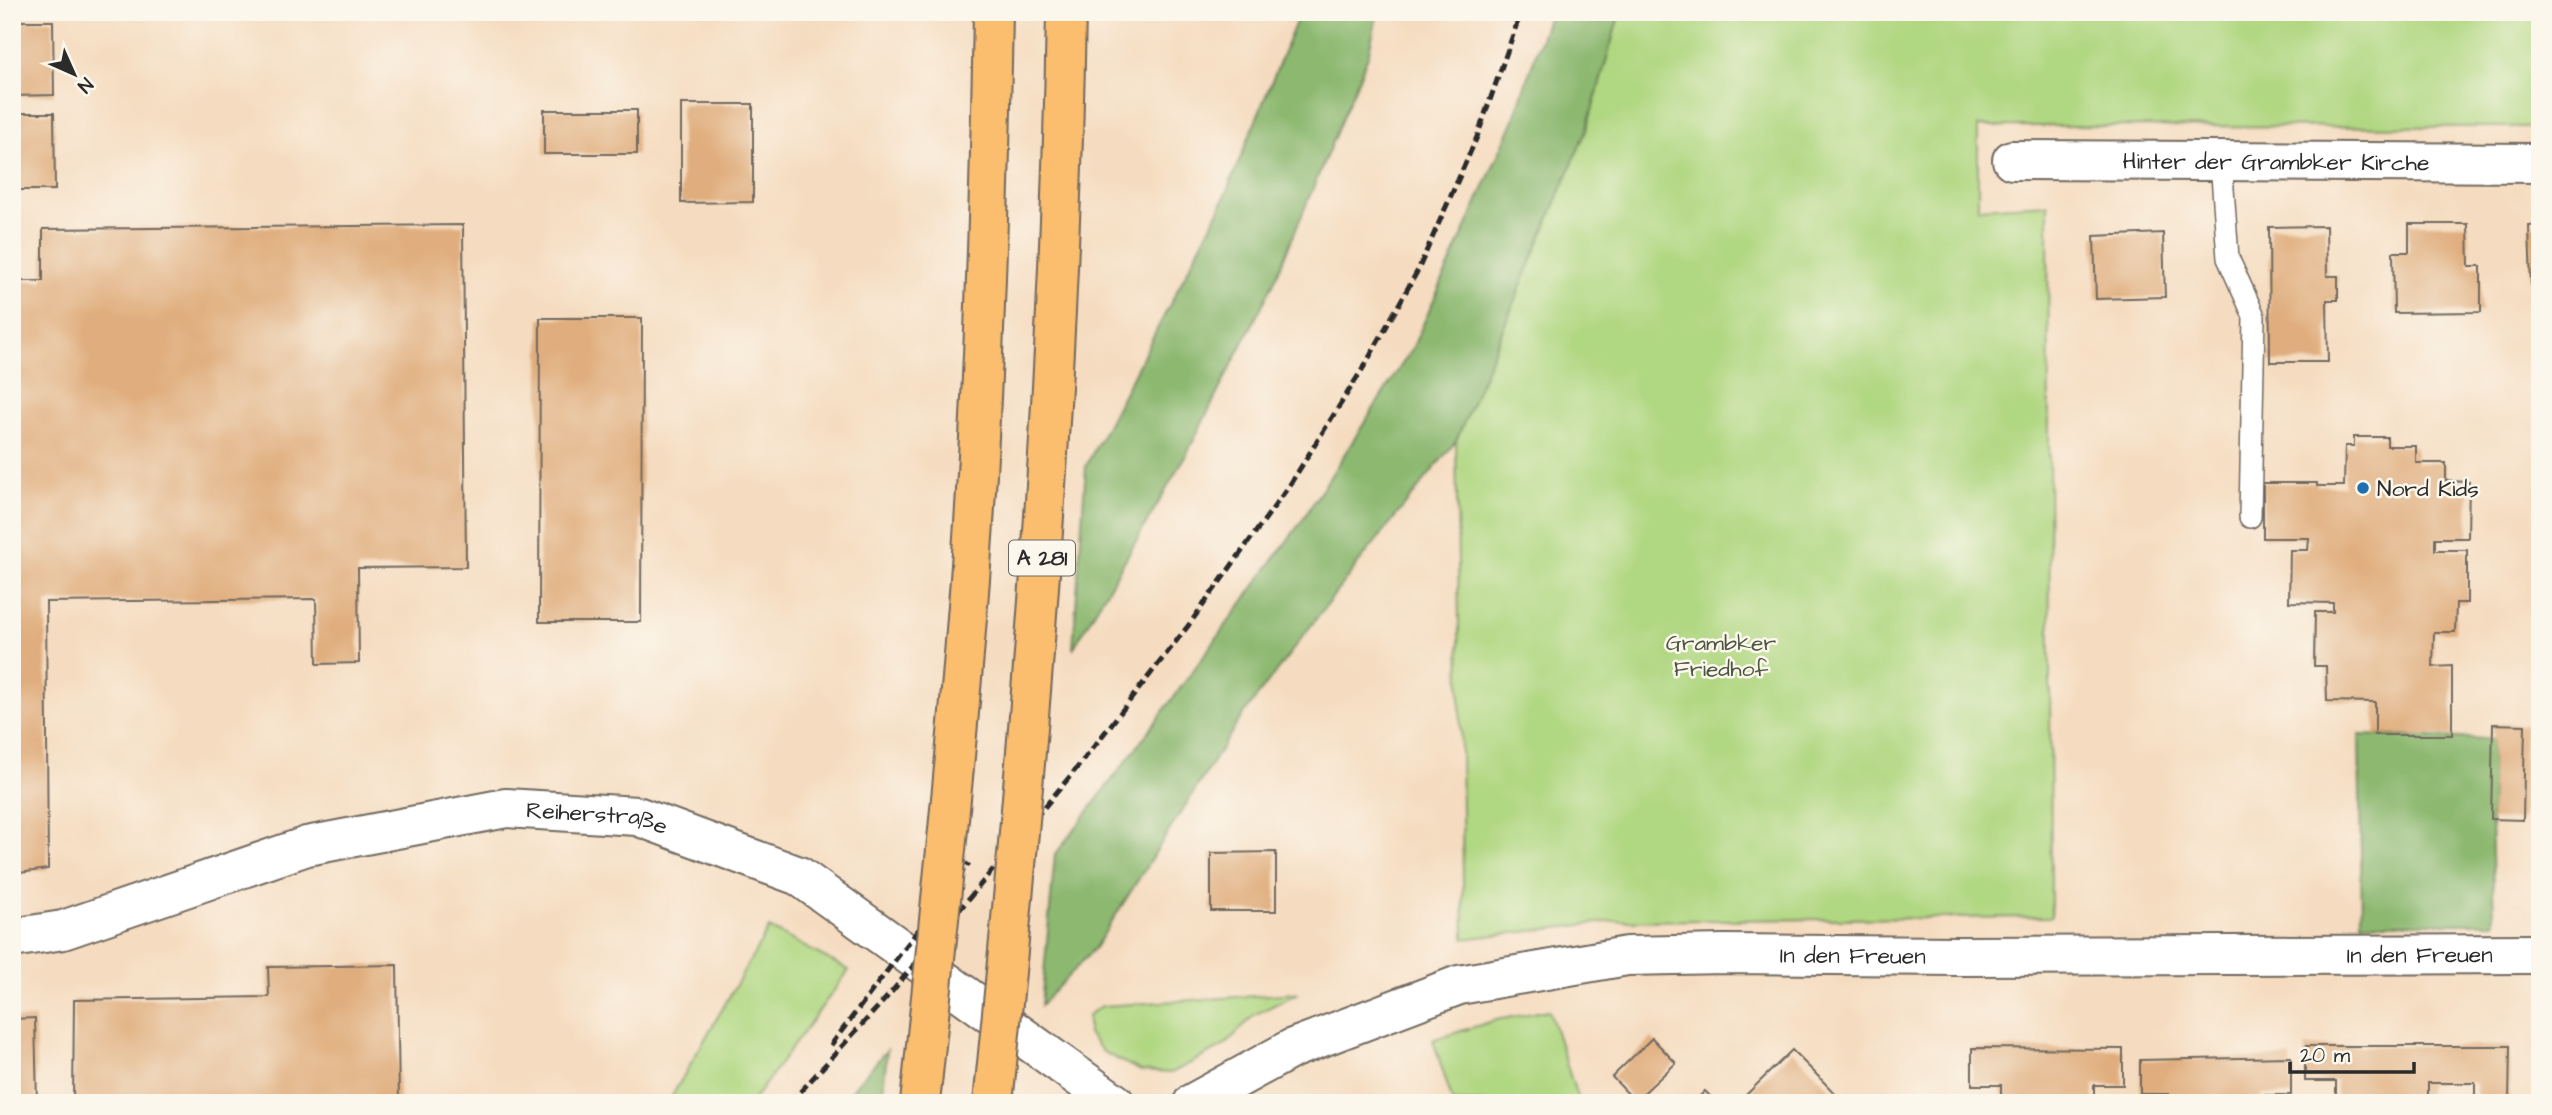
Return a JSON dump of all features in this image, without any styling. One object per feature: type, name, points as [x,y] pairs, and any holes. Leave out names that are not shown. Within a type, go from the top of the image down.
[{"type":"highway","points":[[920,1103],[939,924],[974,523],[990,171],[993,12]]},
{"type":"highway","name":"A 281","points":[[993,1103],[1037,641],[1058,306],[1066,12]]},
{"type":"street","name":"Hinter der Grambker Kirche","points":[[2012,160],[2540,163]]},
{"type":"street","name":"Reiherstraße","points":[[12,938],[63,930],[307,846],[506,808],[637,816],[799,876],[1115,1103]]},
{"type":"street","name":"In den Freuen","points":[[1193,1103],[1293,1048],[1459,985],[1627,956],[2540,954]]},
{"type":"lane","points":[[2221,161],[2228,258],[2254,316],[2250,517]]},
{"type":"green space","points":[[1300,12],[1378,12],[1368,56],[1274,282],[1185,457],[1073,649],[1086,466],[1220,208]]},
{"type":"green space","points":[[1550,12],[1620,12],[1587,128],[1456,441],[1353,570],[1238,722],[1095,948],[1041,1005],[1055,855],[1301,522],[1413,347],[1512,124]]},
{"type":"green space","name":"Grambker Friedhof","points":[[1620,12],[2540,12],[2540,127],[1978,126],[1978,208],[2048,204],[2051,917],[1615,921],[1464,939],[1456,441],[1587,128]]},
{"type":"green space","points":[[2359,735],[2493,739],[2491,819],[2494,923],[2362,923]]},
{"type":"green space","points":[[769,928],[849,970],[751,1103],[668,1103]]},
{"type":"green space","points":[[1298,993],[1254,1015],[1224,1046],[1171,1073],[1141,1071],[1103,1052],[1088,1034],[1088,1015],[1102,1006]]},
{"type":"green space","points":[[1549,1010],[1579,1103],[1453,1103],[1433,1040],[1496,1020]]},
{"type":"green space","points":[[887,1050],[882,1103],[840,1103]]},
{"type":"building","points":[[12,21],[53,21],[54,95],[12,96]]},
{"type":"building","points":[[681,104],[753,104],[753,202],[681,203]]},
{"type":"building","points":[[544,110],[637,110],[637,154],[544,154]]},
{"type":"building","points":[[12,113],[54,113],[55,190],[12,190]]},
{"type":"building","points":[[2409,224],[2468,224],[2469,266],[2481,266],[2481,312],[2394,313],[2393,252],[2409,252]]},
{"type":"building","points":[[463,225],[466,567],[358,568],[359,663],[317,664],[316,599],[46,602],[48,869],[12,874],[12,281],[43,281],[43,229]]},
{"type":"building","points":[[2540,225],[2540,284],[2531,285],[2529,226]]},
{"type":"building","points":[[2326,226],[2327,276],[2338,276],[2338,300],[2327,300],[2328,362],[2270,362],[2269,227]]},
{"type":"building","points":[[2163,233],[2165,297],[2096,299],[2094,236]]},
{"type":"building","points":[[540,318],[642,318],[641,622],[539,622]]},
{"type":"building","points":[[2354,437],[2387,437],[2387,446],[2416,446],[2416,463],[2446,463],[2446,481],[2469,482],[2468,538],[2435,538],[2435,550],[2467,550],[2467,603],[2456,603],[2455,632],[2434,632],[2433,667],[2452,666],[2452,735],[2375,735],[2375,702],[2327,701],[2326,666],[2314,666],[2315,612],[2333,612],[2333,603],[2289,602],[2290,550],[2308,550],[2309,538],[2263,538],[2263,483],[2344,486],[2345,446],[2354,446]]},
{"type":"building","points":[[2493,724],[2525,725],[2523,820],[2491,819]]},
{"type":"building","points":[[1276,852],[1276,911],[1211,911],[1211,853]]},
{"type":"building","points":[[397,965],[399,1103],[73,1103],[74,1000],[269,997],[268,967]]},
{"type":"building","points":[[35,1018],[37,1103],[12,1103],[12,1019]]},
{"type":"building","points":[[1652,1038],[1676,1063],[1635,1101],[1612,1077]]},
{"type":"building","points":[[2305,1046],[2510,1046],[2509,1103],[2475,1103],[2475,1083],[2428,1083],[2428,1103],[2336,1103],[2336,1081],[2305,1081]]},
{"type":"building","points":[[1972,1048],[2123,1049],[2123,1085],[2094,1085],[2094,1103],[2001,1103],[2001,1085],[1972,1085]]},
{"type":"building","points":[[1792,1050],[1844,1103],[1743,1103],[1741,1100]]},
{"type":"building","points":[[2291,1057],[2291,1095],[2262,1095],[2262,1103],[2169,1103],[2169,1094],[2140,1094],[2140,1060]]},
{"type":"building","points":[[1705,1091],[1717,1103],[1693,1103]]},
{"type":"railway","points":[[790,1103],[889,995],[1081,763],[1188,626],[1289,486],[1365,365],[1418,270],[1477,137],[1521,12]]},
{"type":"railway","points":[[831,1045],[969,863]]},
{"type":"place","name":"Nord Kids","points":[[2363,488]]}]
